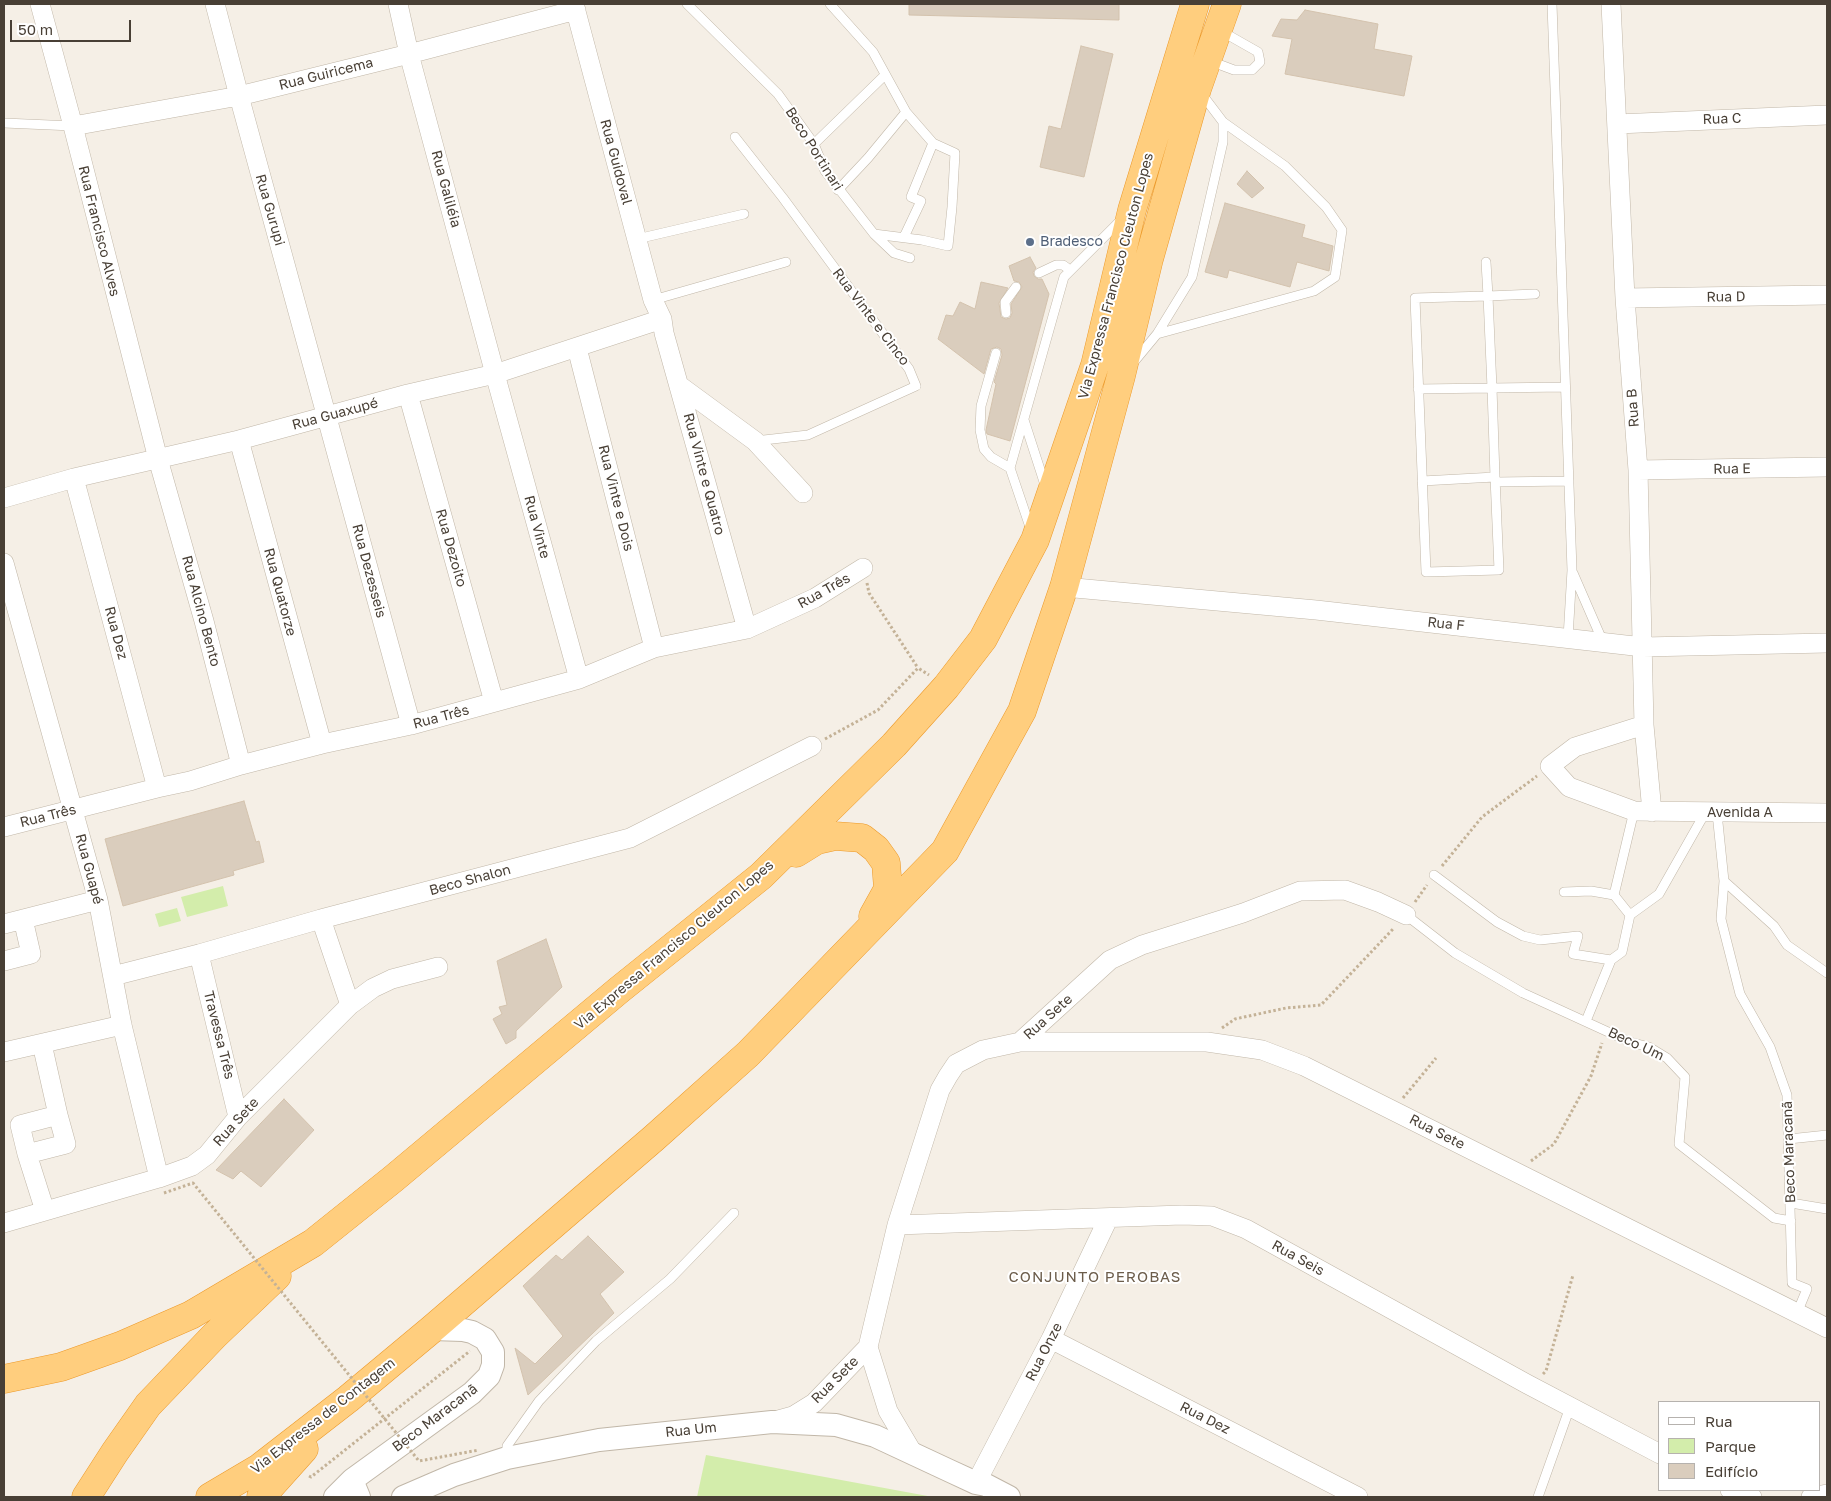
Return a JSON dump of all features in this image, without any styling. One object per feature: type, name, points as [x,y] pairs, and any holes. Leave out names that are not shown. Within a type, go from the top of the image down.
[{"type":"highway","name":"Via Expressa Francisco Cleuton Lopes","points":[[4,1379],[61,1367],[120,1346],[191,1315],[313,1243],[393,1179],[619,990],[761,876],[894,745],[946,687],[983,639],[1034,540],[1049,500],[1095,365],[1132,210],[1195,4]]},
{"type":"highway","name":"Via Expressa Francisco Cleuton Lopes","points":[[432,1329],[654,1138],[748,1054],[945,851],[1022,711],[1064,587],[1121,376],[1149,259],[1197,88],[1227,4]]},
{"type":"highway","points":[[761,876],[817,840],[835,836],[862,838],[876,849],[886,863],[888,889],[862,937]]},
{"type":"highway","points":[[86,1497],[148,1405],[215,1335],[313,1243]]},
{"type":"highway","name":"Via Expressa de Contagem","points":[[210,1497],[259,1468],[348,1399],[432,1329]]},
{"type":"highway","points":[[261,1497],[348,1399]]},
{"type":"street","name":"Rua Francisco Alves","points":[[40,4],[158,459]]},
{"type":"street","name":"Rua Gurupi","points":[[215,4],[328,417]]},
{"type":"street","name":"Rua Galiléia","points":[[398,4],[495,374]]},
{"type":"street","name":"Rua B","points":[[1613,4],[1625,298],[1638,470],[1643,647],[1643,812]]},
{"type":"street","name":"Rua Guiricema","points":[[73,126],[239,96],[410,54],[575,7]]},
{"type":"street","name":"Rua Guidoval","points":[[575,7],[653,300],[662,319]]},
{"type":"street","name":"Rua C","points":[[1617,124],[1827,116]]},
{"type":"street","name":"Rua D","points":[[1625,298],[1827,295]]},
{"type":"street","name":"Rua Guaxupé","points":[[4,498],[74,478],[239,440],[408,394],[495,374],[662,319]]},
{"type":"street","name":"Rua Vinte e Quatro","points":[[662,319],[664,334],[747,629]]},
{"type":"street","name":"Rua Vinte e Dois","points":[[577,348],[654,648]]},
{"type":"street","name":"Rua Vinte","points":[[495,374],[578,679]]},
{"type":"street","points":[[680,386],[755,441],[804,493]]},
{"type":"street","name":"Rua Dezoito","points":[[408,394],[494,702]]},
{"type":"street","name":"Rua Dezesseis","points":[[328,417],[411,726]]},
{"type":"street","name":"Rua Quatorze","points":[[239,440],[322,744]]},
{"type":"street","name":"Rua Alcino Bento","points":[[158,459],[204,621],[241,765]]},
{"type":"street","name":"Rua E","points":[[1638,470],[1827,467]]},
{"type":"street","name":"Rua Dez","points":[[74,478],[157,788]]},
{"type":"street","name":"Rua Guapé","points":[[4,563],[98,900],[122,1025],[162,1186]]},
{"type":"street","name":"Rua Três","points":[[4,827],[157,788],[190,782],[241,765],[322,744],[411,726],[578,679],[654,648],[747,629],[814,598],[863,568]]},
{"type":"street","name":"Rua F","points":[[1064,587],[1316,610],[1643,647],[1827,643]]},
{"type":"street","name":"Avenida A","points":[[1644,725],[1575,747],[1550,766],[1569,787],[1643,812],[1827,813]]},
{"type":"street","name":"Beco Shalon","points":[[113,976],[630,838],[812,746]]},
{"type":"street","name":"Rua Sete","points":[[1020,1042],[1110,960],[1142,945],[1244,912],[1300,891],[1345,890],[1406,915]]},
{"type":"street","points":[[4,924],[98,900]]},
{"type":"street","points":[[4,961],[31,954],[23,919]]},
{"type":"street","points":[[321,919],[350,1005]]},
{"type":"street","name":"Travessa Três","points":[[199,954],[238,1117]]},
{"type":"street","name":"Rua Sete","points":[[4,1224],[45,1211],[162,1186],[207,1154],[238,1117],[350,1005],[373,988],[392,980],[438,967]]},
{"type":"street","points":[[4,1052],[122,1025]]},
{"type":"street","name":"Rua Sete","points":[[772,1422],[793,1416],[814,1403],[868,1346],[897,1225],[940,1090],[948,1076],[956,1064],[976,1052],[1000,1045],[1020,1042],[1208,1042],[1262,1050],[1304,1066],[1394,1110],[1827,1328]]},
{"type":"street","points":[[27,1154],[66,1144],[42,1044]]},
{"type":"street","points":[[45,1211],[20,1125],[58,1115]]},
{"type":"street","name":"Rua Seis","points":[[897,1225],[1212,1216],[1246,1229],[1527,1384],[1658,1453]]},
{"type":"street","name":"Rua Onze","points":[[983,1490],[1108,1219]]},
{"type":"street","points":[[432,1329],[472,1332],[485,1339]]},
{"type":"street","name":"Beco Maracanã","points":[[335,1497],[356,1488],[472,1393],[489,1376],[493,1365],[493,1352],[485,1339]]},
{"type":"street","name":"Rua Dez","points":[[1051,1339],[1358,1497]]},
{"type":"street","name":"Rua Sete","points":[[868,1346],[888,1411],[914,1455]]},
{"type":"street","name":"Rua Um","points":[[403,1497],[454,1475],[507,1458],[599,1440],[772,1422],[836,1425],[875,1436],[983,1490],[986,1485],[1009,1497]]},
{"type":"street","points":[[1733,1491],[1752,1497]]},
{"type":"street","points":[[1811,1497],[1827,1494]]},
{"type":"lane","name":"Beco Portinari","points":[[687,4],[778,94],[814,144],[825,171],[838,190],[874,234],[894,254],[910,258]]},
{"type":"lane","points":[[830,4],[872,52],[906,112],[933,143],[955,153],[948,246],[904,237],[874,234]]},
{"type":"lane","points":[[1552,4],[1572,570],[1568,638]]},
{"type":"lane","points":[[1207,60],[1234,70],[1252,70],[1260,62],[1258,52],[1218,30]]},
{"type":"lane","points":[[814,144],[885,75]]},
{"type":"lane","points":[[1158,334],[1314,291],[1335,277],[1342,230],[1326,207],[1284,166],[1223,122],[1197,88]]},
{"type":"lane","points":[[838,190],[868,158],[906,112]]},
{"type":"lane","points":[[1121,376],[1158,334],[1192,277],[1223,142],[1223,122]]},
{"type":"lane","points":[[4,123],[73,126]]},
{"type":"lane","name":"Rua Vinte e Cinco","points":[[735,137],[783,198],[909,369],[916,386],[808,435],[755,441]]},
{"type":"lane","points":[[904,237],[921,201],[911,197],[933,143]]},
{"type":"lane","points":[[1034,540],[1010,468],[1064,277],[1132,210]]},
{"type":"lane","points":[[637,239],[744,214]]},
{"type":"lane","points":[[653,300],[786,262]]},
{"type":"lane","points":[[1486,262],[1488,296],[1496,480],[1499,570],[1426,572],[1415,298],[1488,296],[1536,294]]},
{"type":"lane","points":[[1039,274],[1056,264],[1063,264],[1070,270]]},
{"type":"lane","points":[[1006,313],[1005,302],[1016,287]]},
{"type":"lane","points":[[996,353],[981,406],[980,430],[984,449],[990,457],[1010,468]]},
{"type":"lane","points":[[1418,389],[1565,387]]},
{"type":"lane","points":[[1024,419],[1049,500]]},
{"type":"lane","points":[[1422,480],[1568,481]]},
{"type":"lane","points":[[1572,570],[1603,642]]},
{"type":"lane","points":[[1614,895],[1643,812]]},
{"type":"lane","points":[[1586,1021],[1610,960],[1622,952],[1630,915],[1658,894],[1711,813]]},
{"type":"lane","name":"Beco Maracanã","points":[[1711,813],[1724,881],[1721,919],[1740,994],[1770,1047],[1787,1095],[1792,1284],[1807,1289],[1797,1313]]},
{"type":"lane","points":[[1434,875],[1497,922],[1524,936],[1540,940],[1578,936],[1573,954],[1610,960]]},
{"type":"lane","points":[[1724,881],[1774,926],[1787,945],[1827,974]]},
{"type":"lane","points":[[1564,892],[1591,892],[1614,895],[1630,915]]},
{"type":"lane","name":"Beco Um","points":[[1406,915],[1455,953],[1523,993],[1630,1042],[1648,1047],[1667,1058],[1684,1077],[1679,1144],[1774,1218],[1791,1222]]},
{"type":"lane","points":[[1789,1139],[1827,1135]]},
{"type":"lane","points":[[1791,1203],[1827,1209]]},
{"type":"lane","points":[[507,1458],[506,1446],[539,1401],[596,1341],[670,1280],[734,1213]]},
{"type":"lane","points":[[1538,1497],[1570,1407]]},
{"type":"path","points":[[863,568],[869,593],[918,668],[946,687]]},
{"type":"path","points":[[812,746],[878,710],[918,668]]},
{"type":"path","points":[[1516,1171],[1554,1144],[1591,1076],[1607,1030]]},
{"type":"path","points":[[1394,1110],[1436,1058]]},
{"type":"path","points":[[162,1186],[193,1182],[419,1462],[479,1450]]},
{"type":"path","points":[[1527,1384],[1546,1371],[1573,1275]]},
{"type":"path","points":[[304,1471],[311,1477],[485,1339]]},
{"type":"green space","points":[[223,886],[228,906],[187,917],[181,897]]},
{"type":"green space","points":[[177,908],[181,921],[159,927],[155,914]]},
{"type":"green space","points":[[706,1455],[933,1497],[697,1497]]},
{"type":"building","points":[[909,4],[1119,4],[1119,20],[909,15]]},
{"type":"building","points":[[1305,10],[1378,24],[1374,49],[1412,56],[1404,96],[1285,74],[1292,39],[1272,36],[1281,19],[1297,20]]},
{"type":"building","points":[[1081,46],[1113,54],[1084,177],[1040,167],[1049,126],[1061,129]]},
{"type":"building","points":[[1247,171],[1264,188],[1252,198],[1237,184]]},
{"type":"building","points":[[1225,203],[1305,225],[1302,237],[1333,246],[1329,271],[1297,262],[1290,287],[1229,270],[1227,278],[1205,272]]},
{"type":"building","points":[[1030,257],[1036,268],[1033,272],[1034,276],[1042,279],[1049,294],[1010,441],[987,434],[986,430],[996,384],[994,382],[1002,355],[1001,349],[997,347],[991,349],[984,374],[938,339],[946,315],[953,316],[960,302],[975,309],[981,282],[1008,288],[999,303],[1001,317],[1010,318],[1012,313],[1011,304],[1022,287],[1019,282],[1014,281],[1009,266]]},
{"type":"building","points":[[244,801],[256,842],[259,841],[264,862],[233,871],[234,875],[123,906],[105,839]]},
{"type":"building","points":[[546,939],[562,987],[516,1031],[516,1038],[506,1044],[493,1019],[502,1014],[499,1007],[507,1005],[497,961]]},
{"type":"building","points":[[284,1099],[314,1130],[261,1187],[241,1171],[233,1179],[216,1170]]},
{"type":"building","points":[[588,1236],[624,1272],[600,1294],[614,1313],[528,1395],[515,1348],[535,1364],[563,1336],[523,1286],[556,1255],[562,1260]]},
{"type":"place","name":"Bradesco","points":[[1030,242]]},
{"type":"district","name":"CONJUNTO PEROBAS","points":[[1095,1277]]}]
